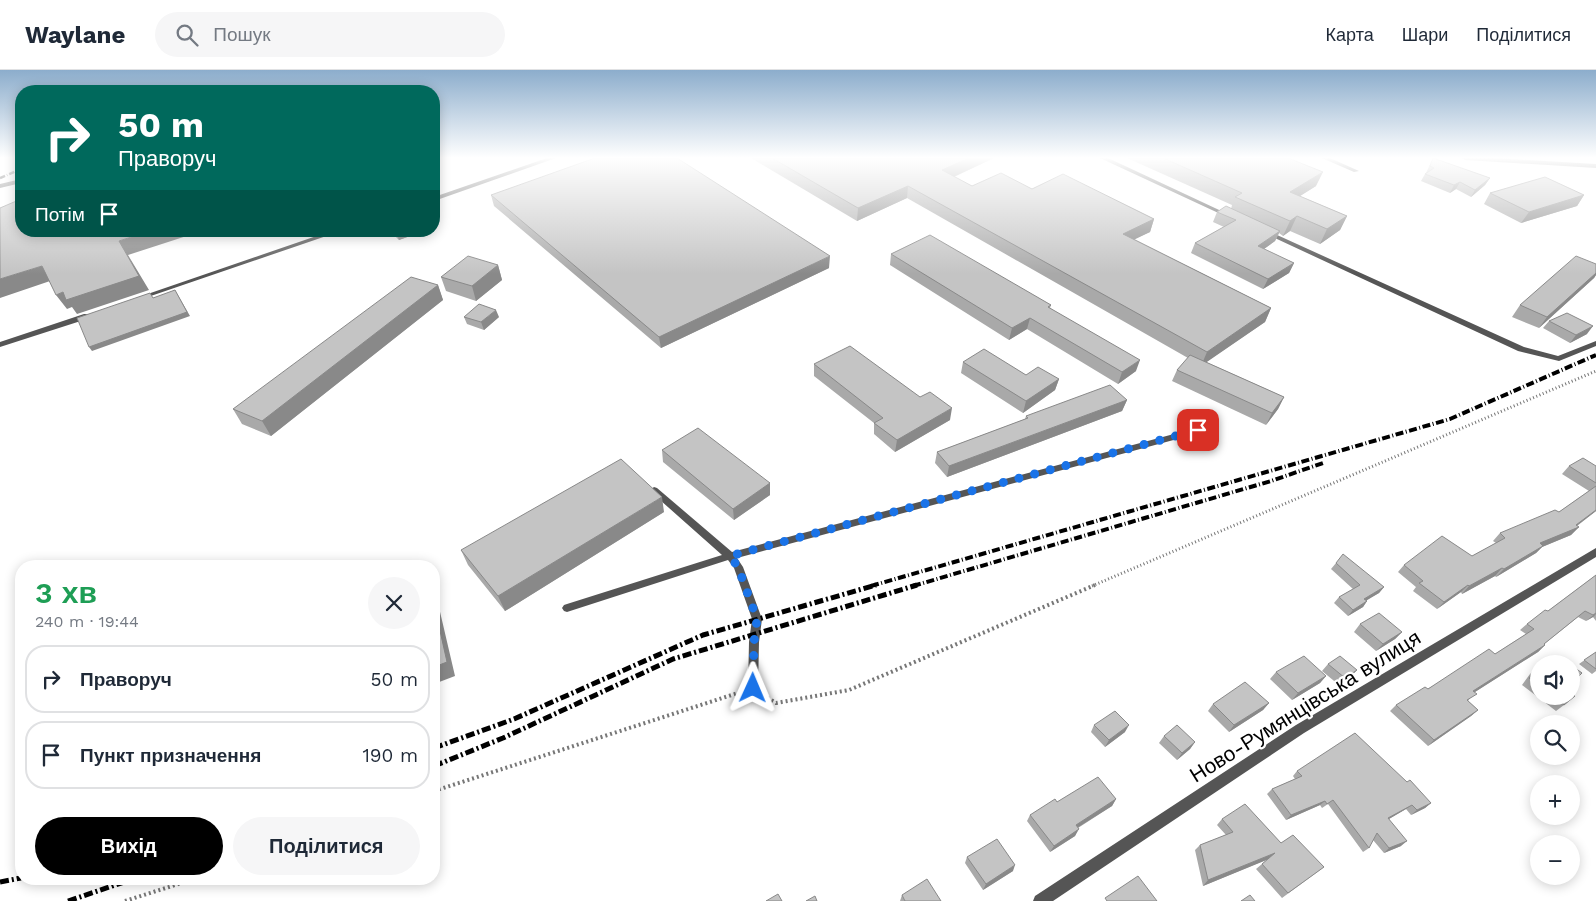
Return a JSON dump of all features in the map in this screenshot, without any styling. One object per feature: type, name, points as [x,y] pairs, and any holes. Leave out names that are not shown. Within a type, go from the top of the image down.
[{"type":"street","name":"Ново-Румянцівська вулиця","points":[[1040,901],[1300,729],[1596,552]]},
{"type":"lane","points":[[1189,197],[1240,220]]},
{"type":"lane","points":[[1258,228],[1521,349],[1559,359],[1596,343]]},
{"type":"lane","points":[[132,301],[320,237]]},
{"type":"lane","points":[[0,346],[95,314]]},
{"type":"lane","points":[[567,608],[730,556],[1215,426]]},
{"type":"lane","points":[[644,481],[730,556],[738,567],[757,619],[754,642],[753,688]]},
{"type":"path","points":[[440,789],[753,688],[776,703],[849,690],[1596,372]]},
{"type":"path","points":[[125,901],[175,885]]},
{"type":"building","points":[[493,197],[738,197],[830,256],[659,337]]},
{"type":"building","points":[[839,197],[884,197],[858,208]]},
{"type":"building","points":[[927,197],[1109,197],[1154,219],[1123,234],[1271,308],[1207,352]]},
{"type":"building","points":[[1235,197],[1301,197],[1347,216],[1327,229],[1297,216],[1290,221]]},
{"type":"building","points":[[1498,197],[1578,197],[1529,212]]},
{"type":"building","points":[[15,202],[15,237],[131,237],[119,241],[139,276],[66,300],[63,292],[56,295],[42,266],[0,279],[0,208]]},
{"type":"building","points":[[1226,206],[1280,231],[1258,246],[1294,263],[1268,279],[1195,243],[1236,220],[1217,212]]},
{"type":"building","points":[[930,235],[1051,305],[1048,307],[1140,360],[1122,372],[1030,318],[1012,328],[891,254]]},
{"type":"building","points":[[468,256],[498,265],[472,286],[441,277]]},
{"type":"building","points":[[1576,256],[1596,264],[1596,273],[1547,317],[1520,305]]},
{"type":"building","points":[[411,277],[438,285],[262,421],[233,409]]},
{"type":"building","points":[[175,290],[187,312],[89,347],[77,318],[150,293],[153,298]]},
{"type":"building","points":[[479,304],[496,310],[481,322],[464,317]]},
{"type":"building","points":[[1567,313],[1593,326],[1576,335],[1549,321]]},
{"type":"building","points":[[850,346],[920,397],[930,392],[952,408],[897,440],[874,423],[883,418],[814,364]]},
{"type":"building","points":[[984,349],[1026,375],[1038,367],[1059,379],[1026,401],[963,362]]},
{"type":"building","points":[[1190,355],[1284,397],[1272,413],[1177,370]]},
{"type":"building","points":[[1110,385],[1127,400],[949,466],[937,452],[1028,418],[1026,416]]},
{"type":"building","points":[[698,428],[770,483],[733,509],[662,450]]},
{"type":"building","points":[[1583,458],[1596,466],[1596,483],[1569,466]]},
{"type":"building","points":[[621,459],[662,497],[498,596],[461,550]]},
{"type":"building","points":[[1596,486],[1596,510],[1576,525],[1579,527],[1540,543],[1543,546],[1504,569],[1502,568],[1468,585],[1444,602],[1419,583],[1423,581],[1404,565],[1442,536],[1472,556],[1505,538],[1500,533],[1555,510],[1559,512]]},
{"type":"building","points":[[1343,554],[1384,587],[1364,599],[1367,601],[1353,610],[1339,597],[1360,585],[1336,563]]},
{"type":"building","points":[[1596,575],[1596,613],[1593,615],[1585,611],[1545,645],[1473,691],[1477,694],[1467,700],[1478,710],[1434,740],[1396,705],[1425,687],[1428,689],[1489,649],[1495,654],[1534,629],[1527,624],[1545,610],[1548,611]]},
{"type":"building","points":[[1379,613],[1402,632],[1383,644],[1360,624]]},
{"type":"building","points":[[440,631],[447,662],[440,665]]},
{"type":"building","points":[[1596,652],[1596,669],[1584,660]]},
{"type":"building","points":[[1304,656],[1326,676],[1298,693],[1276,672]]},
{"type":"building","points":[[1340,656],[1357,670],[1345,678],[1328,664]]},
{"type":"building","points":[[1245,682],[1269,703],[1234,725],[1213,704]]},
{"type":"building","points":[[1115,711],[1129,725],[1109,740],[1094,725]]},
{"type":"building","points":[[1177,725],[1195,742],[1182,753],[1164,736]]},
{"type":"building","points":[[1355,733],[1407,782],[1410,780],[1431,803],[1417,810],[1412,805],[1388,818],[1407,841],[1389,848],[1377,833],[1369,848],[1333,800],[1327,804],[1325,801],[1291,815],[1272,789],[1302,776],[1297,771]]},
{"type":"building","points":[[1098,777],[1116,799],[1076,825],[1079,829],[1054,846],[1030,815],[1055,799],[1057,802]]},
{"type":"building","points":[[1245,804],[1281,843],[1293,835],[1324,867],[1288,893],[1262,864],[1275,853],[1208,880],[1200,845],[1233,832],[1222,819]]},
{"type":"building","points":[[997,839],[1015,865],[986,884],[967,857]]},
{"type":"building","points":[[1138,876],[1157,901],[1107,901],[1105,898]]},
{"type":"building","points":[[927,879],[941,901],[905,901],[902,895]]},
{"type":"building","points":[[778,894],[782,901],[766,901]]},
{"type":"building","points":[[1250,895],[1255,901],[1241,901]]},
{"type":"building","points":[[815,896],[817,901],[806,901]]},
{"type":"railway","points":[[871,586],[1450,419],[1596,355]]},
{"type":"railway","points":[[913,586],[1271,481],[1323,463]]},
{"type":"railway","points":[[440,746],[514,719],[703,635],[876,585]]},
{"type":"railway","points":[[440,764],[503,738],[673,659],[917,585]]},
{"type":"railway","points":[[0,882],[15,879]]},
{"type":"railway","points":[[68,901],[115,885]]},
{"type":"route","points":[[753,688],[754,642],[757,619],[738,567],[730,556],[1198,430]]}]
